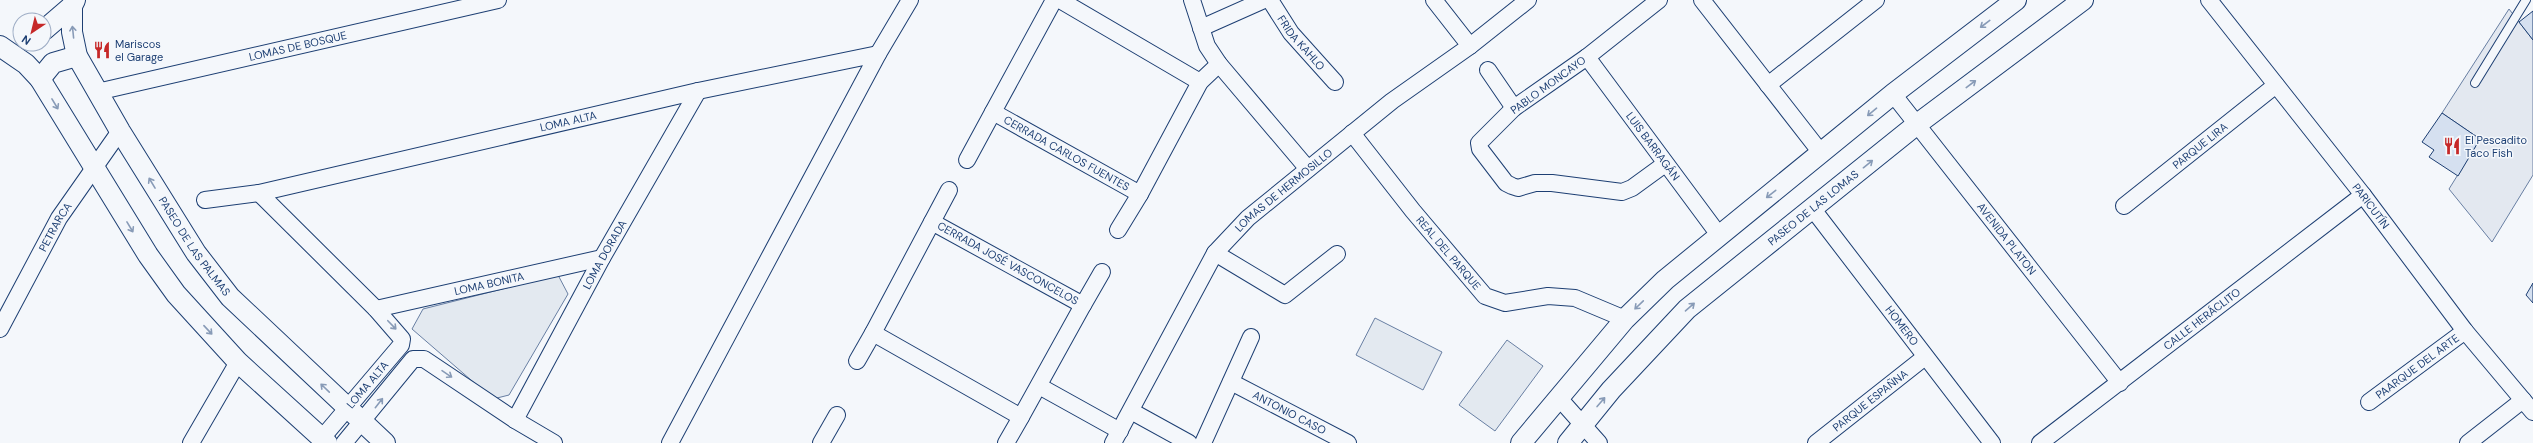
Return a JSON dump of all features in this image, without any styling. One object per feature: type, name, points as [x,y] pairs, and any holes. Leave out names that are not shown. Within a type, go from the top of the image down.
[{"type":"street","name":"LOMAS DE BOSQUE","points":[[97,92],[498,0]]},
{"type":"street","points":[[670,443],[878,54],[910,0]]},
{"type":"street","name":"CERRADA CARLOS FUENTES","points":[[967,160],[1054,0]]},
{"type":"street","points":[[1060,0],[1200,82]]},
{"type":"street","points":[[1192,0],[1207,46],[1219,64],[1308,169]]},
{"type":"street","points":[[1201,28],[1264,0]]},
{"type":"street","name":"FRIDA KAHLO","points":[[1270,0],[1291,33],[1335,82]]},
{"type":"street","points":[[1434,0],[1470,46]]},
{"type":"street","name":"LOMAS DE HERMOSILLO","points":[[1116,437],[1131,411],[1170,333],[1215,253],[1248,218],[1392,100],[1470,46],[1528,0]]},
{"type":"street","name":"PABLO MONCAYO","points":[[1659,0],[1587,57],[1514,108],[1479,143],[1480,149],[1506,182],[1518,188],[1535,183],[1552,183],[1622,192],[1632,188],[1665,164]]},
{"type":"street","points":[[1702,0],[1822,154]]},
{"type":"street","points":[[1768,85],[1876,0]]},
{"type":"street","points":[[1521,443],[1558,397],[1625,319],[1665,280],[1719,235],[1822,154],[1893,94],[2016,0]]},
{"type":"street","name":"PASEO DE LAS LOMAS","points":[[1568,443],[1583,423],[1687,309],[1916,125],[2083,0]]},
{"type":"street","name":"PARICUTÍN","points":[[2209,0],[2363,195],[2465,331],[2533,412]]},
{"type":"street","name":"PASEO DE LAS PALMAS","points":[[52,23],[74,3]]},
{"type":"street","name":"PASEO DE LAS PALMAS","points":[[74,3],[72,32],[77,56],[120,131],[192,247],[230,297],[385,443]]},
{"type":"street","points":[[0,46],[12,43]]},
{"type":"street","points":[[0,46],[26,64],[40,79],[148,255],[181,299],[238,362],[325,441]]},
{"type":"street","name":"LOMA ALTA","points":[[205,200],[259,193],[698,91],[878,54]]},
{"type":"street","points":[[40,79],[53,63],[77,56]]},
{"type":"street","name":"LUIS BARRAGÁN","points":[[1587,57],[1719,235]]},
{"type":"street","name":"CERRADA CARLOS FUENTES","points":[[1118,230],[1140,194],[1200,82],[1219,64]]},
{"type":"street","points":[[1488,70],[1514,108]]},
{"type":"street","name":"PARQUE LIRA","points":[[2124,206],[2276,85]]},
{"type":"street","name":"LOMA DORADA","points":[[515,420],[602,258],[698,91]]},
{"type":"street","name":"AVENIDA PLATON","points":[[1893,94],[2120,383]]},
{"type":"street","name":"CERRADA CARLOS FUENTES","points":[[993,112],[1140,194]]},
{"type":"street","name":"PETRARCA","points":[[0,329],[59,218],[93,166],[120,131]]},
{"type":"street","name":"REAL DEL PARQUE","points":[[1352,133],[1413,211],[1485,296],[1505,303],[1548,296],[1575,298],[1625,319]]},
{"type":"street","name":"CERRADA JOSÉ VASCONCELOS","points":[[857,361],[949,190]]},
{"type":"street","name":"LOMA ALTA","points":[[259,193],[376,309],[398,332],[402,339],[400,345],[348,409],[325,441]]},
{"type":"street","name":"CALLE HERÁCLITO","points":[[2040,443],[2120,383],[2265,268],[2363,195]]},
{"type":"street","name":"HOMERO","points":[[1812,208],[1992,443]]},
{"type":"street","name":"CERRADA JOSÉ VASCONCELOS","points":[[932,222],[1084,305]]},
{"type":"street","points":[[1215,253],[1285,294],[1337,254]]},
{"type":"street","name":"LOMA BONITA","points":[[376,309],[602,258]]},
{"type":"street","name":"CERRADA JOSÉ VASCONCELOS","points":[[1006,443],[1102,272]]},
{"type":"street","name":"PAARQUE DEL ARTE","points":[[2369,402],[2465,331]]},
{"type":"street","points":[[873,333],[1021,417]]},
{"type":"street","points":[[1203,443],[1251,338]]},
{"type":"street","name":"PARQUE ESPAÑNA","points":[[1816,443],[1925,357]]},
{"type":"street","name":"LOMA ALTA","points":[[344,443],[363,423],[413,359],[418,358],[424,359],[515,420],[554,443]]},
{"type":"street","points":[[191,443],[238,362]]},
{"type":"street","name":"ANTONIO CASO","points":[[1231,382],[1348,443]]},
{"type":"street","points":[[1039,386],[1116,437]]},
{"type":"street","points":[[1558,397],[1583,423],[1599,443]]},
{"type":"street","points":[[2468,443],[2523,400]]},
{"type":"street","points":[[1131,411],[1189,443]]},
{"type":"street","points":[[821,443],[837,415]]},
{"type":"lane","points":[[2475,83],[2526,0]]},
{"type":"shaded area","points":[[2509,9],[2533,40],[2533,175],[2492,242],[2449,189],[2480,139],[2442,113]]},
{"type":"shaded area","points":[[558,275],[568,294],[509,395],[493,399],[412,329],[423,309]]},
{"type":"shaded area","points":[[1375,318],[1442,352],[1423,390],[1356,355]]},
{"type":"shaded area","points":[[1507,340],[1543,366],[1495,431],[1459,405]]},
{"type":"building","points":[[2533,11],[2533,40],[2519,22]]},
{"type":"building","name":"El Pescadito Taco Fish","points":[[2442,113],[2480,139],[2458,176],[2429,157],[2434,150],[2422,142]]},
{"type":"building","points":[[2533,283],[2533,303],[2526,295]]},
{"type":"place","name":"Mariscos el Garage","points":[[102,50]]},
{"type":"place","name":"El Pescadito Taco Fish","points":[[2452,146]]}]
